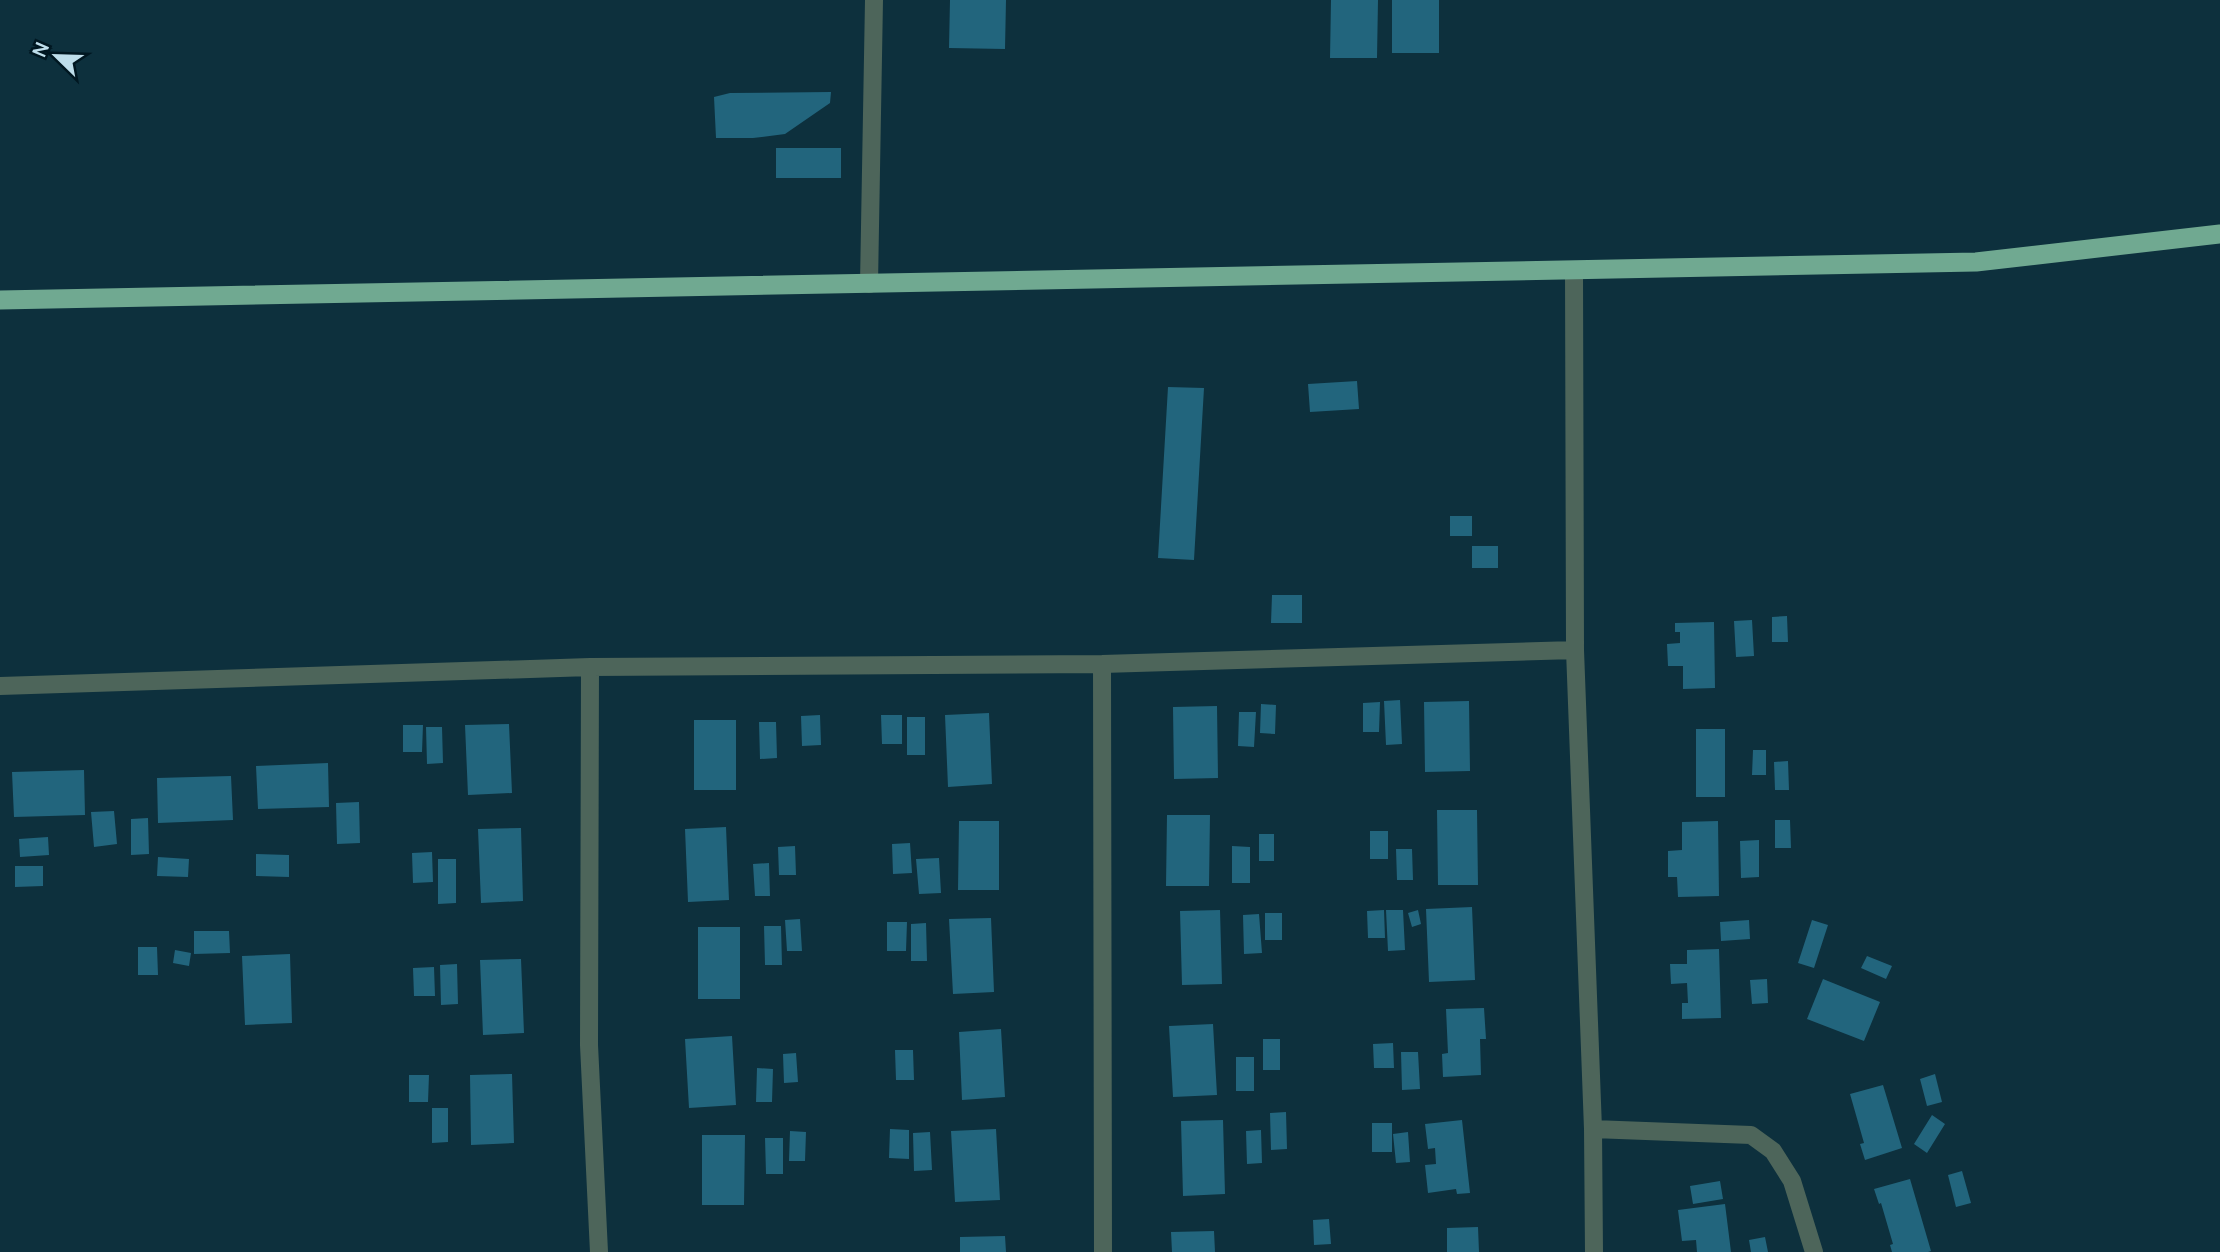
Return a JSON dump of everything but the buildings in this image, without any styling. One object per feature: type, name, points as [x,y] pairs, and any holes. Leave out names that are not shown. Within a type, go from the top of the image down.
[{"type":"highway","points":[[0,300],[1976,262],[2220,234]]},
{"type":"street","points":[[869,285],[874,0]]},
{"type":"street","points":[[1574,271],[1575,650],[1593,1129],[1594,1252]]},
{"type":"street","points":[[0,686],[590,667],[1101,664],[1575,650]]},
{"type":"street","points":[[1101,664],[1103,1252]]},
{"type":"street","points":[[590,667],[589,1045],[598,1252]]},
{"type":"street","points":[[1593,1129],[1751,1135],[1773,1151],[1792,1181],[1814,1252]]}]
